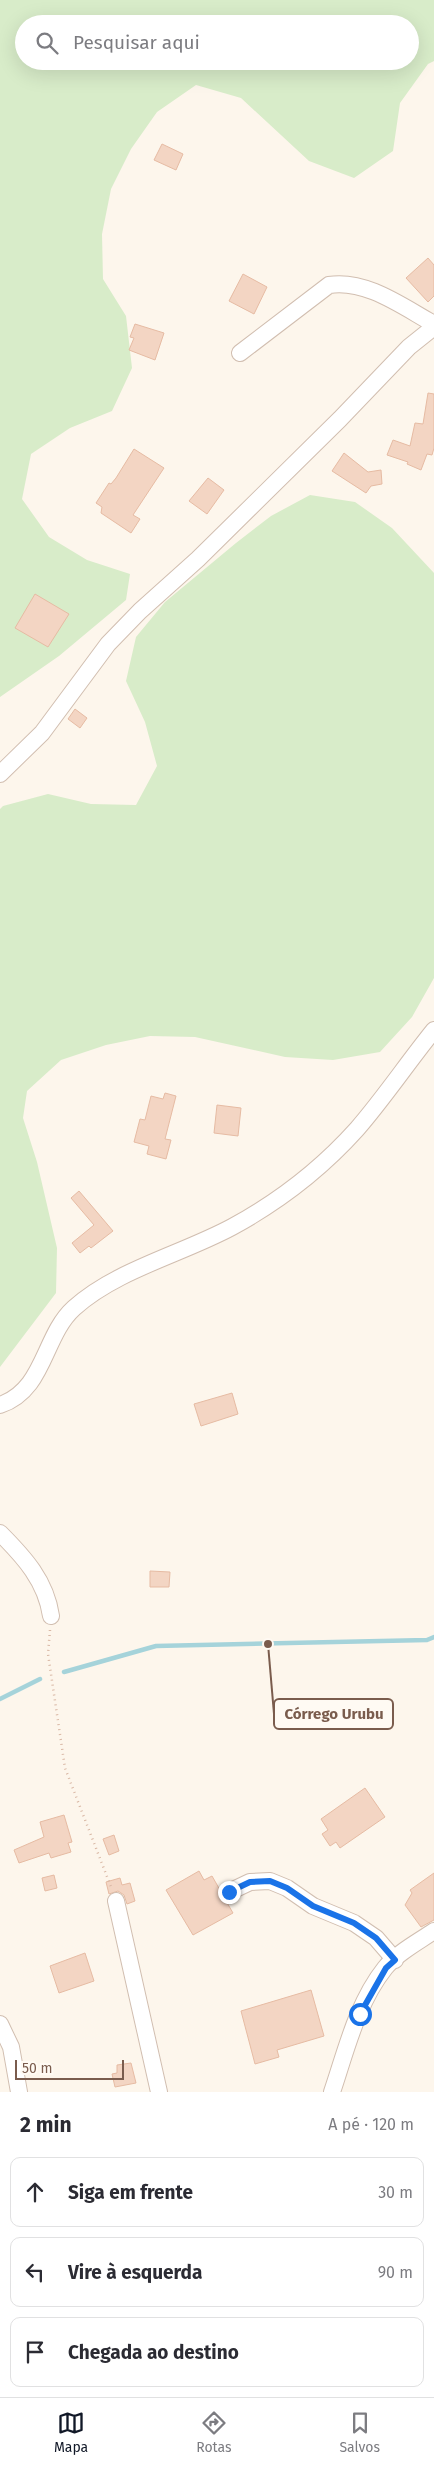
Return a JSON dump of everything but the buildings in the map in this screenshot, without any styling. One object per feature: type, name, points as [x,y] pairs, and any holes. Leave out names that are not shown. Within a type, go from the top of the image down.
[{"type":"street","points":[[0,774],[42,733],[108,644],[134,617],[205,552],[409,347],[434,326],[384,296],[360,287],[341,283],[329,285],[240,353]]},
{"type":"street","points":[[0,1405],[17,1397],[30,1384],[60,1327],[72,1309],[95,1292],[232,1227],[286,1193],[323,1162],[357,1128],[434,1030]]},
{"type":"street","points":[[0,1533],[35,1573],[44,1588],[51,1616]]},
{"type":"street","points":[[229,1892],[250,1882],[270,1881],[287,1888],[313,1906],[354,1923],[376,1938],[395,1960]]},
{"type":"street","points":[[116,1900],[159,2092]]},
{"type":"street","points":[[332,2092],[360,2014],[386,1968],[434,1931]]},
{"type":"street","points":[[0,2024],[11,2047],[19,2092]]},
{"type":"path","points":[[51,1616],[48,1654],[65,1768],[116,1900]]},
{"type":"green space","points":[[0,0],[434,0],[434,61],[428,64],[400,103],[393,151],[354,178],[309,161],[241,98],[196,85],[157,112],[131,149],[111,189],[102,234],[103,279],[126,316],[132,368],[112,411],[70,428],[31,454],[22,499],[49,537],[87,560],[130,574],[126,600],[59,656],[0,697]]},
{"type":"green space","points":[[310,495],[355,502],[392,528],[434,573],[434,978],[412,1017],[380,1052],[333,1060],[285,1057],[195,1037],[150,1036],[106,1045],[61,1060],[27,1091],[23,1118],[37,1162],[57,1248],[56,1293],[0,1367],[0,809],[3,806],[48,794],[91,804],[136,805],[157,766],[145,722],[126,681],[136,637],[165,602],[236,543],[271,516]]},
{"type":"waterway","points":[[64,1672],[156,1646],[427,1640],[434,1637]]},
{"type":"waterway","points":[[0,1699],[40,1679]]},
{"type":"place","name":"Córrego Urubu","points":[[268,1644]]},
{"type":"route","points":[[229,1892],[250,1882],[270,1881],[287,1888],[313,1906],[354,1923],[376,1938],[395,1960],[386,1968],[372,1989],[360,2014]]}]
